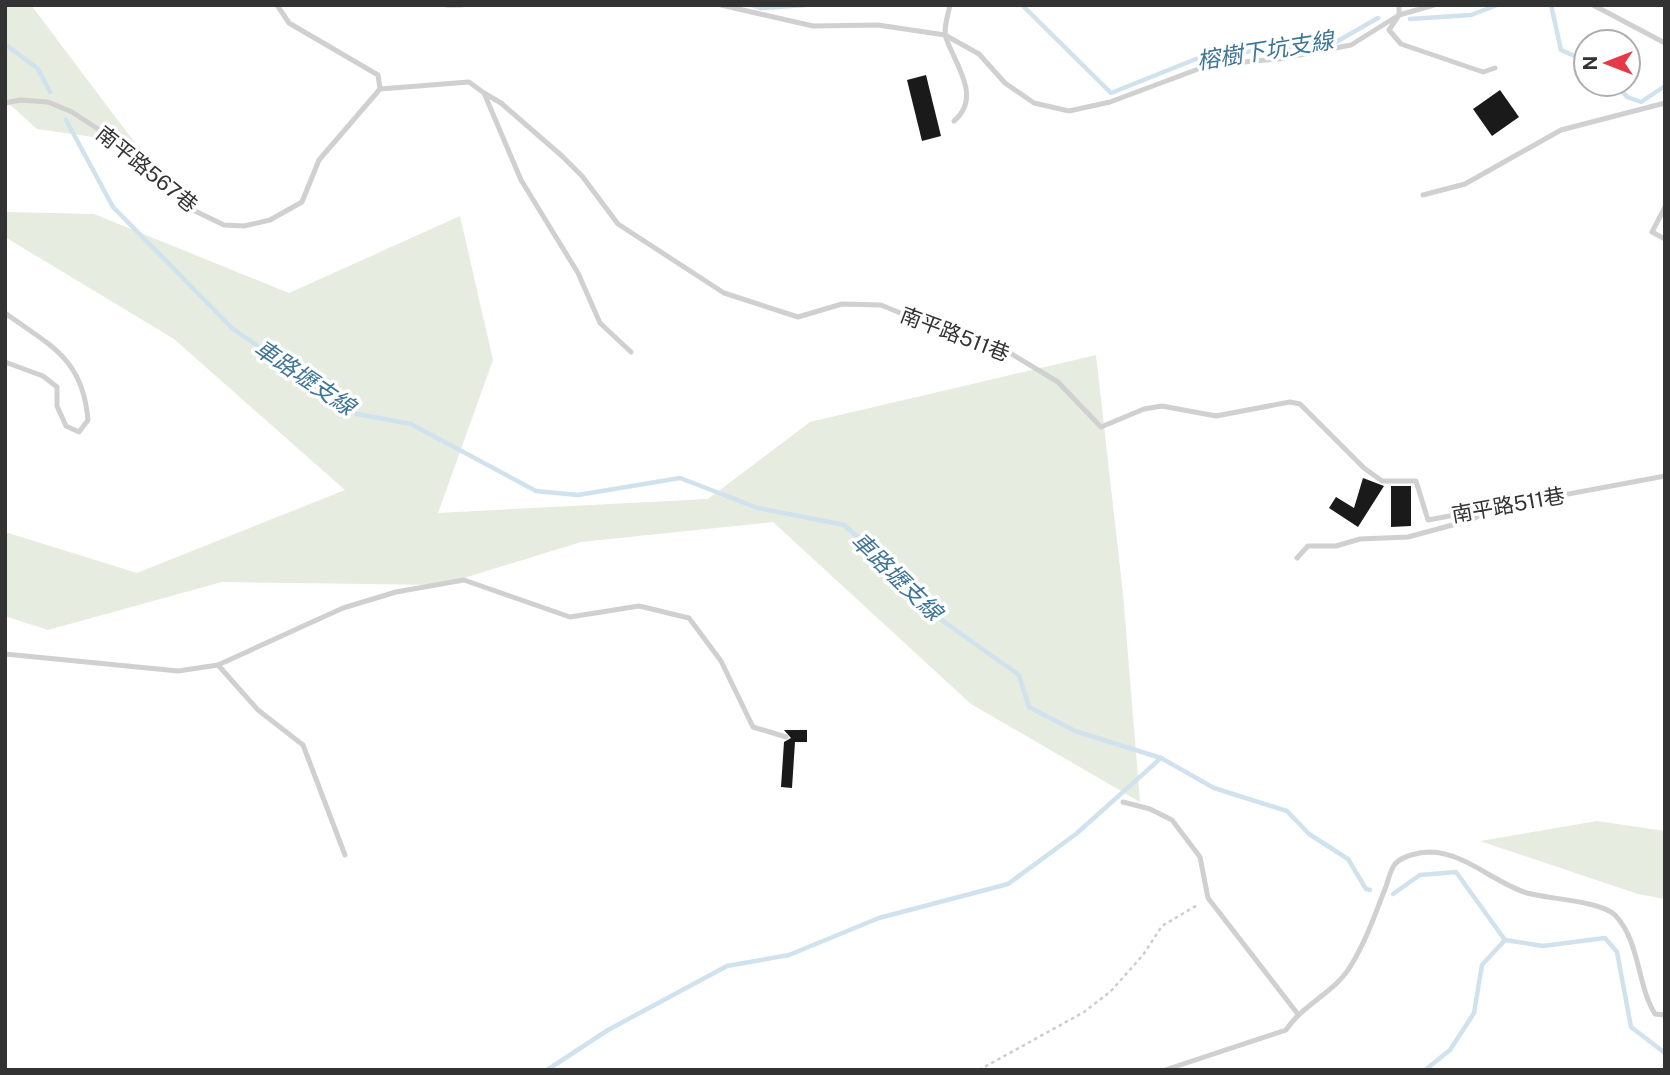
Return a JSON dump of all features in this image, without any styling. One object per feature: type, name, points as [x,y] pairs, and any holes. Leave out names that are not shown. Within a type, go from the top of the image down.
[{"type":"lane","points":[[277,5],[289,23],[378,75],[380,89],[469,82],[484,93],[521,180],[578,273],[600,323],[631,352]]},
{"type":"lane","points":[[447,5],[462,5]]},
{"type":"lane","points":[[721,5],[813,26],[877,25],[945,35],[979,54],[1005,83],[1034,103],[1069,111],[1110,102],[1209,65],[1279,59],[1351,45],[1399,15],[1434,5]]},
{"type":"lane","points":[[950,5],[945,35],[958,59],[969,101],[965,112],[954,121]]},
{"type":"lane","points":[[1399,5],[1399,15],[1389,30],[1401,44],[1483,72],[1495,68]]},
{"type":"lane","points":[[1593,5],[1665,43]]},
{"type":"lane","name":"南平路567巷","points":[[5,103],[20,100],[48,102],[72,112],[104,133],[192,210],[225,225],[244,226],[270,220],[302,202],[319,160],[380,89]]},
{"type":"lane","name":"南平路511巷","points":[[484,93],[501,103],[562,156],[582,176],[618,224],[724,293],[798,317],[842,304],[881,305],[949,333],[1010,353],[1058,382],[1101,427],[1144,409],[1162,406],[1216,416],[1290,402],[1300,404],[1364,468],[1382,481],[1416,481],[1428,520],[1665,476]]},
{"type":"lane","points":[[1423,195],[1465,184],[1561,130],[1665,103]]},
{"type":"lane","points":[[1665,207],[1652,233],[1665,239]]},
{"type":"lane","points":[[5,313],[59,351],[78,374],[88,421],[79,432],[66,426],[57,406],[57,387],[43,376],[5,362]]},
{"type":"lane","points":[[1297,558],[1308,546],[1336,547],[1360,539],[1408,537],[1471,520],[1495,507]]},
{"type":"lane","points":[[5,654],[178,671],[218,665],[343,608],[396,592],[464,580],[570,617],[639,606],[689,618],[721,661],[752,727],[786,737]]},
{"type":"lane","points":[[218,665],[258,710],[303,745],[345,855]]},
{"type":"lane","points":[[1123,802],[1150,809],[1172,820],[1200,857],[1208,898],[1297,1013]]},
{"type":"lane","points":[[1165,1070],[1176,1069],[1286,1030],[1297,1013],[1323,995],[1349,970],[1365,940],[1395,864],[1408,856],[1429,852],[1460,859],[1513,888],[1592,906],[1614,915],[1630,942],[1644,997],[1655,1014],[1665,1015]]},
{"type":"path","points":[[979,1070],[1084,1012],[1111,991],[1143,955],[1163,926],[1208,898]]},
{"type":"shaded area","points":[[5,5],[31,5],[135,143],[37,129],[5,100]]},
{"type":"shaded area","points":[[5,212],[94,214],[289,293],[460,216],[493,360],[438,513],[708,499],[810,422],[1096,355],[1123,594],[1140,802],[971,704],[773,522],[581,542],[441,585],[222,582],[48,630],[5,616],[5,532],[137,573],[345,490],[174,339],[5,237]]},
{"type":"shaded area","points":[[1597,821],[1665,831],[1665,899],[1638,894],[1480,841]]},
{"type":"building","points":[[926,75],[941,136],[922,141],[907,80]]},
{"type":"building","points":[[1500,90],[1519,117],[1492,136],[1473,109]]},
{"type":"building","points":[[1363,478],[1384,486],[1358,527],[1329,508],[1336,497],[1354,508]]},
{"type":"building","points":[[1391,486],[1411,486],[1411,526],[1391,527]]},
{"type":"building","points":[[784,730],[807,730],[807,742],[795,742],[792,788],[781,787],[784,742],[791,738]]},
{"type":"waterway","name":"榕樹下坑支線","points":[[752,5],[761,8],[807,5]]},
{"type":"waterway","name":"榕樹下坑支線","points":[[1022,5],[1111,93],[1201,57],[1336,42],[1378,18]]},
{"type":"waterway","name":"榕樹下坑支線","points":[[1410,19],[1471,15],[1497,5]]},
{"type":"waterway","name":"榕樹下坑支線","points":[[1551,5],[1561,50],[1572,55]]},
{"type":"waterway","name":"車路壢支線","points":[[5,44],[38,69],[50,92]]},
{"type":"waterway","name":"榕樹下坑支線","points":[[1630,98],[1641,102],[1665,86]]},
{"type":"waterway","name":"車路壢支線","points":[[66,120],[113,207],[233,329],[357,414],[411,424],[536,491],[578,495],[680,478],[758,508],[844,525],[894,568],[940,619],[1019,675],[1029,707],[1075,731],[1161,758],[1214,788],[1287,811],[1309,834],[1348,859],[1366,889],[1370,890]]},
{"type":"waterway","points":[[547,1070],[608,1030],[727,966],[789,955],[879,918],[1008,884],[1076,834],[1161,758]]},
{"type":"waterway","name":"車路壢支線","points":[[1393,894],[1420,875],[1456,872],[1505,940],[1543,946],[1605,938],[1617,952],[1631,1027],[1665,1053]]},
{"type":"waterway","points":[[1425,1070],[1450,1050],[1474,1013],[1482,965],[1505,940]]}]
